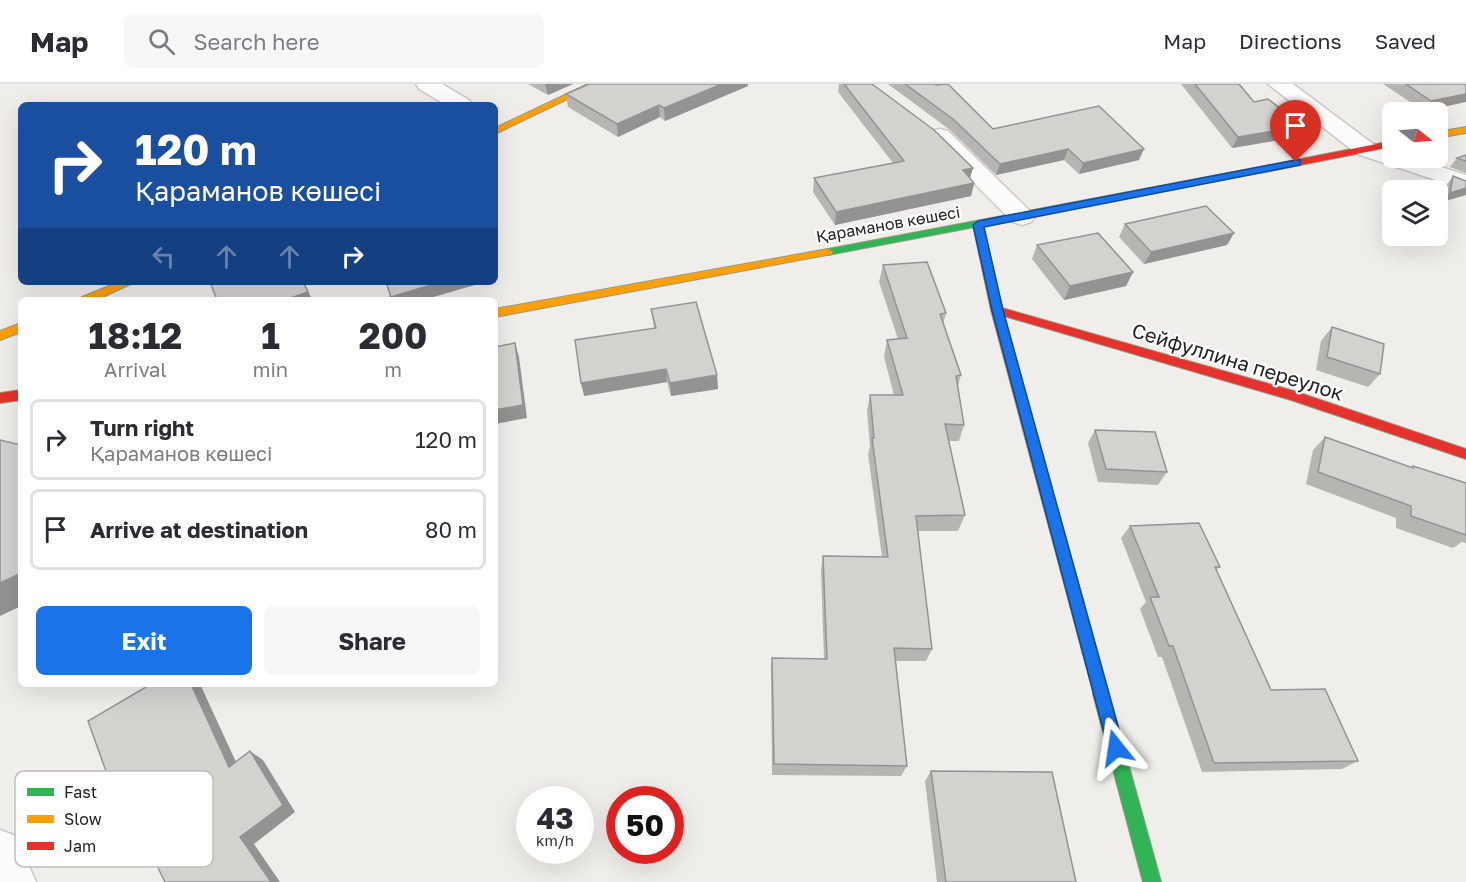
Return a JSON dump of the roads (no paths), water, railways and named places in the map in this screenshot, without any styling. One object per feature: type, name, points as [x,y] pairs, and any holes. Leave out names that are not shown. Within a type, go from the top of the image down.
[{"type":"main road","points":[[498,128],[595,84]]},
{"type":"main road","points":[[1448,133],[1466,130]]},
{"type":"main road","name":"Қараманов көшесі","points":[[498,312],[1022,217],[1382,146]]},
{"type":"main road","points":[[978,225],[998,310],[1152,882]]},
{"type":"main road","points":[[93,297],[122,285]]},
{"type":"main road","name":"Сейфуллина переулок","points":[[998,310],[1294,396],[1466,454]]},
{"type":"main road","points":[[0,336],[18,328]]},
{"type":"main road","points":[[0,398],[18,395]]},
{"type":"street","points":[[427,84],[456,102]]},
{"type":"street","points":[[1279,84],[1365,149],[1466,183]]},
{"type":"street","points":[[922,123],[941,137],[1022,217]]},
{"type":"street","points":[[0,852],[14,882]]}]
